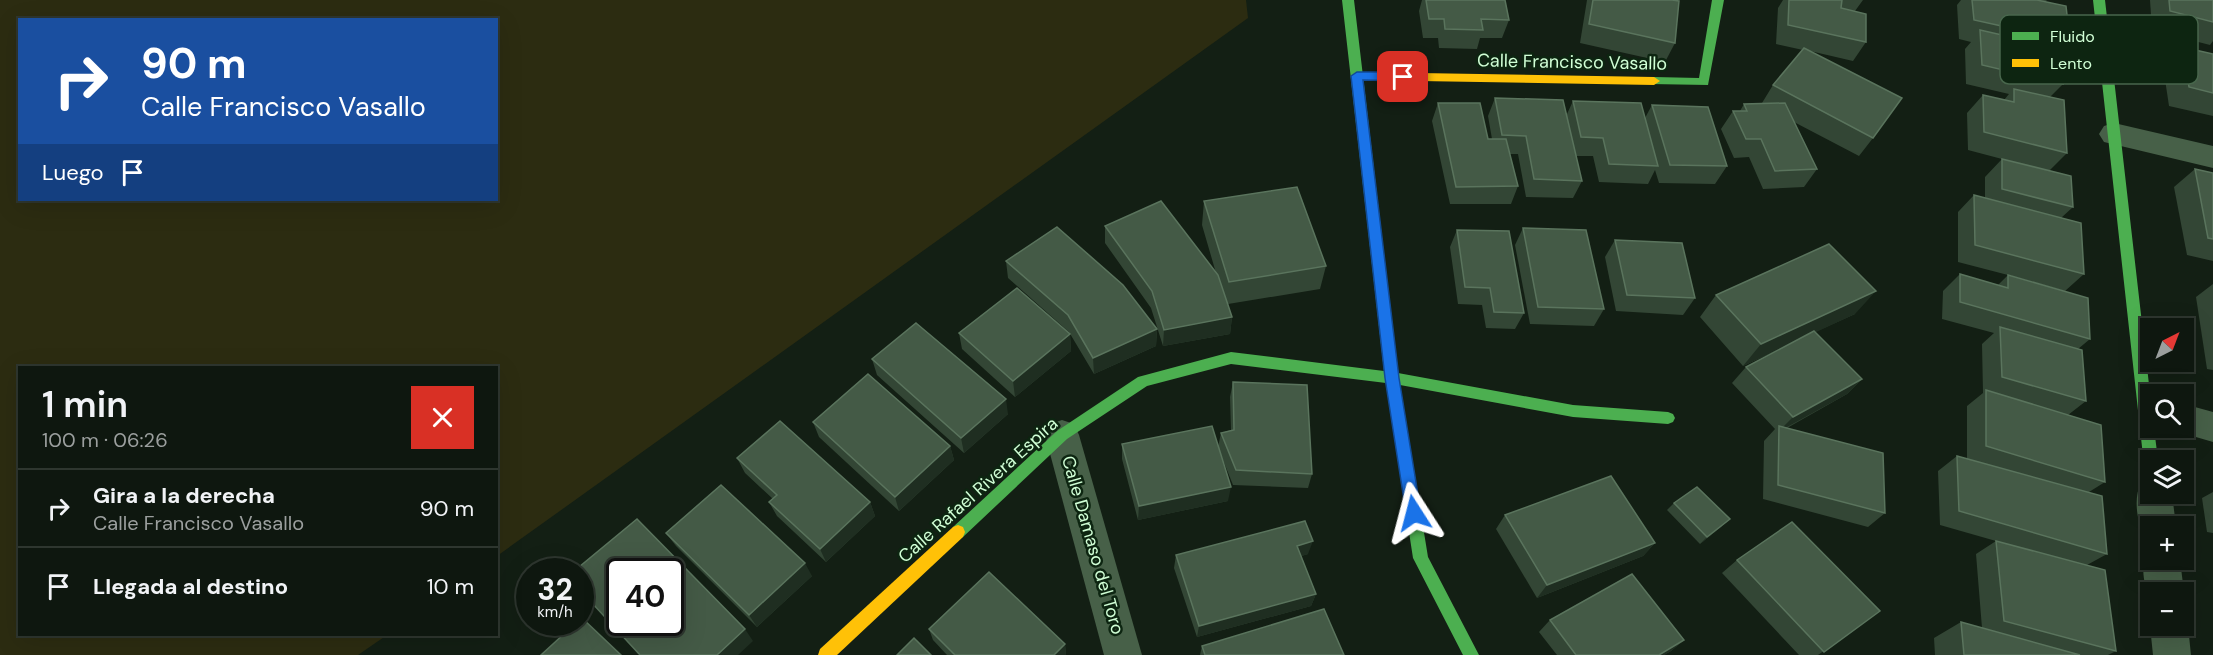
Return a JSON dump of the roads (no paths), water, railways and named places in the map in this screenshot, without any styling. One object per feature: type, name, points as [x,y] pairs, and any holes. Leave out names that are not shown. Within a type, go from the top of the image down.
[{"type":"street","points":[[1348,0],[1392,378],[1421,558],[1471,655]]},
{"type":"street","name":"Calle Francisco Vasallo","points":[[1357,76],[1704,82],[1718,0]]},
{"type":"street","points":[[2099,0],[2101,15]]},
{"type":"street","points":[[2108,84],[2145,384]]},
{"type":"street","points":[[2114,134],[2213,157]]},
{"type":"street","name":"Calle Rafael Rivera Espira","points":[[826,655],[1062,435],[1143,381],[1231,358],[1392,378],[1573,411],[1668,418]]},
{"type":"street","points":[[2194,422],[2213,427]]},
{"type":"street","name":"Calle Damaso del Toro","points":[[1062,435],[1123,655]]},
{"type":"street","points":[[2170,636],[2172,655]]}]
